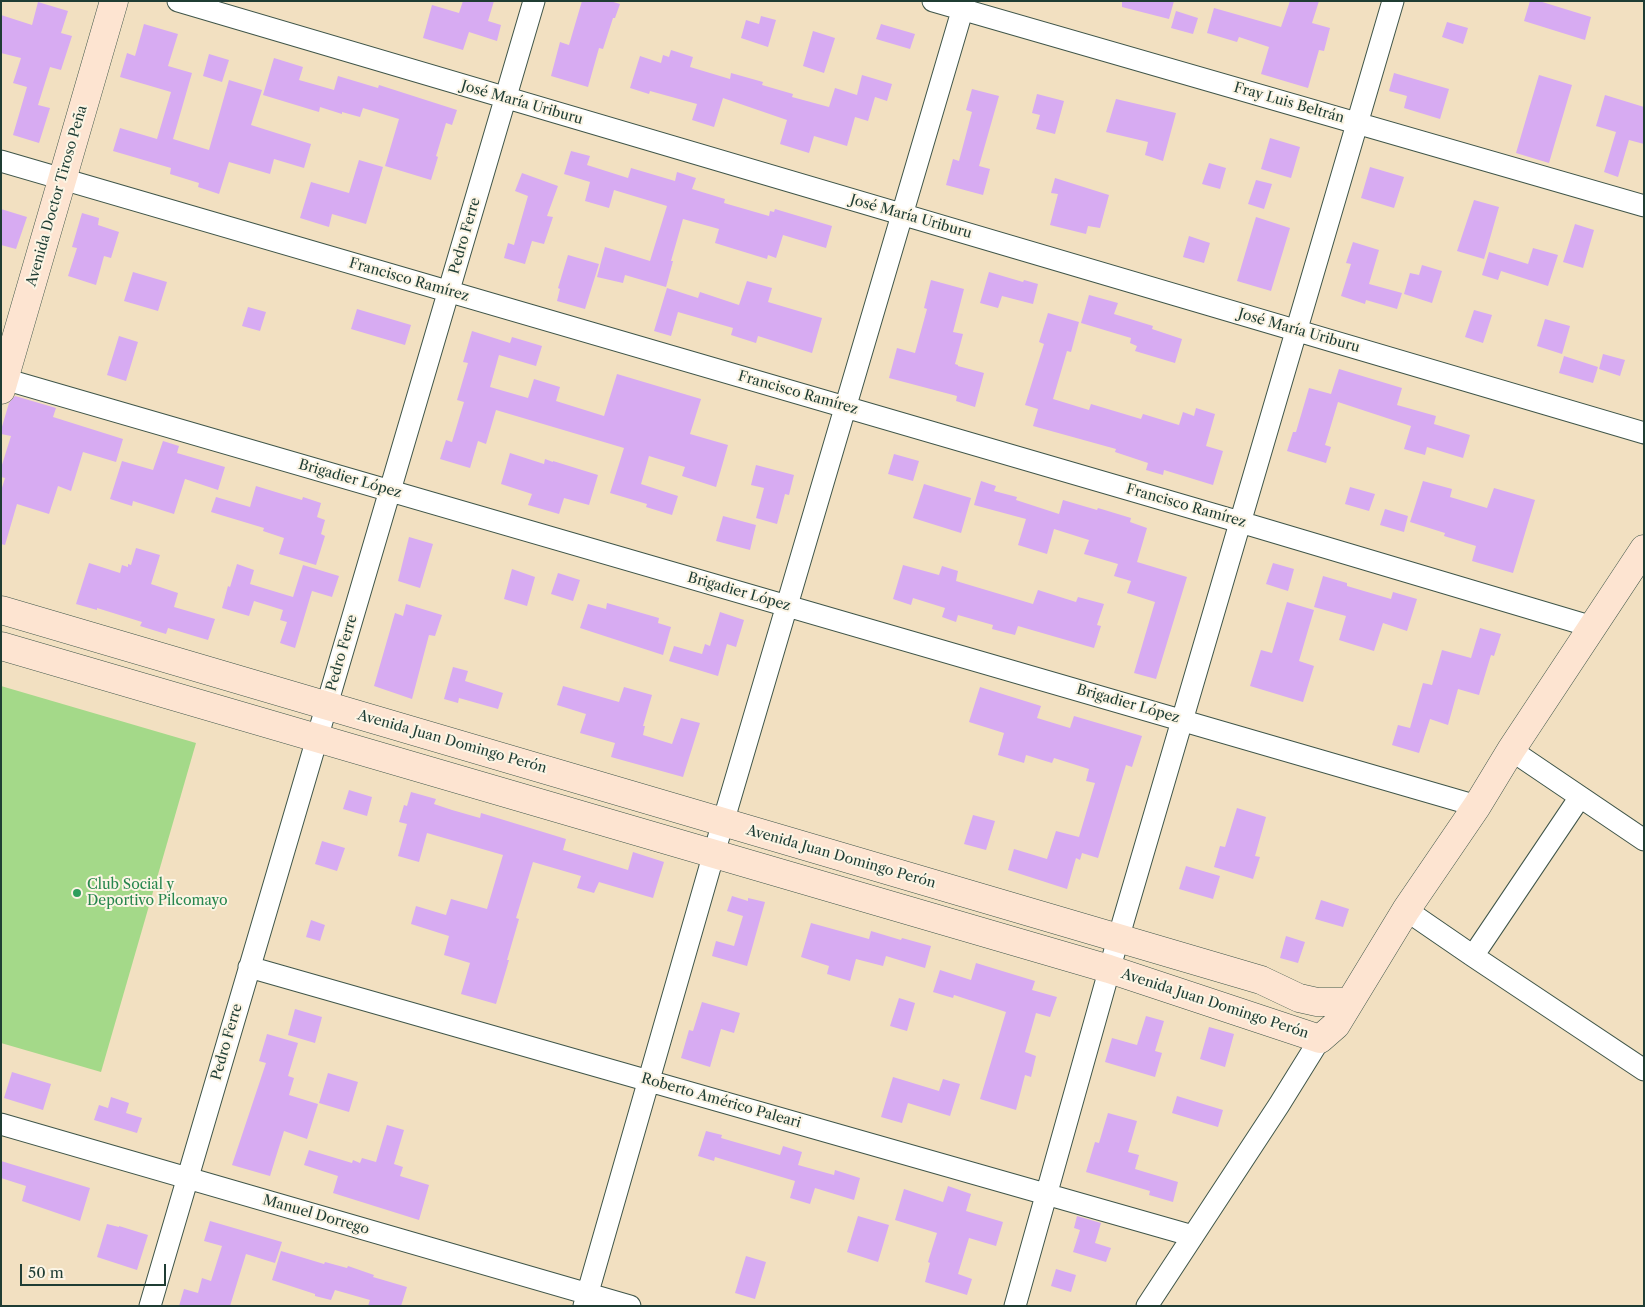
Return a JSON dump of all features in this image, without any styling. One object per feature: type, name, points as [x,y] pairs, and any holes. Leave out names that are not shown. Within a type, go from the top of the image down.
[{"type":"street","name":"Avenida Doctor Tiroso Peña","points":[[2,382],[114,1]]},
{"type":"street","name":"José María Uriburu","points":[[178,1],[1644,433]]},
{"type":"street","name":"Pedro Ferre","points":[[150,1306],[534,1]]},
{"type":"street","name":"Fray Luis Beltrán","points":[[933,1],[963,5],[1357,123],[1644,206]]},
{"type":"street","points":[[1015,1306],[1118,939],[1393,1]]},
{"type":"street","points":[[586,1300],[723,822],[963,5]]},
{"type":"street","name":"Francisco Ramírez","points":[[1,160],[1594,627]]},
{"type":"street","name":"Brigadier López","points":[[2,382],[390,490],[1477,806]]},
{"type":"street","points":[[1350,1002],[1406,910],[1477,806],[1511,750],[1594,627],[1644,548]]},
{"type":"street","name":"Avenida Juan Domingo Perón","points":[[1,610],[1261,980],[1299,998],[1317,1002],[1350,1002]]},
{"type":"street","name":"Avenida Juan Domingo Perón","points":[[1,646],[1110,969],[1320,1039],[1336,1025],[1350,1002]]},
{"type":"street","points":[[1511,750],[1644,840]]},
{"type":"street","points":[[1473,956],[1580,797]]},
{"type":"street","points":[[1406,910],[1644,1070]]},
{"type":"street","name":"Roberto Américo Paleari","points":[[249,967],[1193,1236]]},
{"type":"street","points":[[1147,1306],[1320,1039]]},
{"type":"street","name":"Manuel Dorrego","points":[[1,1124],[187,1178],[586,1300],[630,1306]]},
{"type":"green space","name":"Club Social y Deportivo Pilcomayo","points":[[1,686],[196,743],[101,1072],[1,1043]]},
{"type":"building","points":[[463,1],[494,1],[488,21],[501,25],[497,41],[469,32],[463,50],[423,38],[432,5],[459,13]]},
{"type":"building","points":[[582,1],[610,1],[620,4],[615,18],[613,18],[603,49],[599,48],[588,87],[551,76],[560,42],[569,45]]},
{"type":"building","points":[[1122,1],[1174,1],[1169,19],[1122,7]]},
{"type":"building","points":[[1290,1],[1319,1],[1312,23],[1330,28],[1324,51],[1319,50],[1308,88],[1261,74],[1269,47],[1239,37],[1237,42],[1207,33],[1214,8],[1281,27]]},
{"type":"building","points":[[1530,1],[1539,1],[1591,17],[1585,40],[1524,21]]},
{"type":"building","points":[[38,2],[68,11],[61,33],[72,36],[61,70],[50,67],[38,105],[50,108],[39,143],[13,135],[27,87],[13,83],[21,58],[1,53],[1,15],[32,25]]},
{"type":"building","points":[[1176,11],[1198,18],[1193,34],[1171,28]]},
{"type":"building","points":[[761,16],[776,20],[768,47],[741,38],[746,20],[759,24]]},
{"type":"building","points":[[1447,22],[1468,28],[1463,44],[1442,37]]},
{"type":"building","points":[[144,24],[178,34],[168,66],[192,73],[173,139],[209,150],[229,80],[262,90],[251,125],[311,144],[304,168],[274,159],[270,174],[229,162],[219,194],[198,187],[199,183],[170,174],[171,168],[113,151],[120,128],[157,139],[171,92],[120,77],[127,53],[135,56]]},
{"type":"building","points":[[881,24],[915,34],[910,49],[876,39]]},
{"type":"building","points":[[813,31],[835,38],[824,73],[803,66]]},
{"type":"building","points":[[671,50],[693,57],[690,67],[730,79],[731,73],[763,82],[762,85],[793,94],[792,97],[829,107],[835,88],[857,95],[862,75],[892,84],[887,101],[875,97],[868,121],[855,117],[847,146],[814,136],[809,153],[780,144],[787,120],[723,98],[714,127],[692,120],[697,104],[650,91],[649,94],[630,88],[640,56],[661,63],[663,55],[669,57]]},
{"type":"building","points":[[209,54],[229,60],[222,82],[203,76]]},
{"type":"building","points":[[274,58],[303,67],[299,80],[334,90],[338,76],[378,88],[379,85],[457,110],[452,125],[446,123],[431,180],[385,166],[399,119],[363,108],[360,117],[320,107],[319,112],[263,95]]},
{"type":"building","points":[[1394,73],[1449,89],[1440,119],[1404,108],[1407,96],[1389,91]]},
{"type":"building","points":[[1539,75],[1572,85],[1549,163],[1516,153]]},
{"type":"building","points":[[972,89],[999,96],[979,166],[990,169],[983,195],[946,185],[953,159],[959,161],[972,112],[966,110]]},
{"type":"building","points":[[1037,94],[1064,101],[1055,134],[1036,129],[1040,115],[1032,113]]},
{"type":"building","points":[[1605,95],[1644,107],[1644,144],[1629,140],[1618,177],[1604,172],[1616,132],[1596,126]]},
{"type":"building","points":[[1116,99],[1176,113],[1163,161],[1145,155],[1148,142],[1106,132]]},
{"type":"building","points":[[1270,138],[1300,147],[1291,178],[1261,169]]},
{"type":"building","points":[[571,151],[590,156],[587,165],[628,178],[631,168],[675,181],[677,172],[696,178],[692,189],[725,199],[724,203],[769,216],[770,211],[774,212],[775,209],[832,226],[826,248],[783,235],[776,258],[768,255],[767,259],[715,243],[719,229],[683,219],[666,287],[625,275],[623,283],[597,277],[605,247],[650,261],[667,206],[614,190],[609,208],[585,201],[590,182],[564,174]]},
{"type":"building","points":[[359,160],[383,167],[366,224],[332,214],[329,227],[300,218],[311,182],[349,193]]},
{"type":"building","points":[[1209,163],[1226,168],[1220,189],[1202,184]]},
{"type":"building","points":[[1370,167],[1404,177],[1394,208],[1361,198]]},
{"type":"building","points":[[522,173],[558,186],[547,216],[553,217],[544,244],[532,241],[525,264],[504,258],[508,243],[514,245],[528,196],[515,191]]},
{"type":"building","points":[[1055,178],[1109,195],[1100,228],[1088,226],[1086,234],[1050,225],[1058,194],[1051,193]]},
{"type":"building","points":[[1256,180],[1272,184],[1264,209],[1248,204]]},
{"type":"building","points":[[1474,200],[1499,207],[1484,259],[1457,251]]},
{"type":"building","points":[[1,209],[27,217],[16,249],[1,245]]},
{"type":"building","points":[[82,213],[99,218],[98,225],[119,232],[111,258],[104,256],[96,285],[68,276],[77,248],[72,247]]},
{"type":"building","points":[[1256,217],[1290,228],[1271,291],[1237,281]]},
{"type":"building","points":[[1575,224],[1594,230],[1583,268],[1563,262]]},
{"type":"building","points":[[1189,236],[1210,243],[1204,263],[1183,257]]},
{"type":"building","points":[[1353,242],[1379,250],[1369,284],[1402,293],[1397,309],[1366,300],[1365,304],[1341,296],[1351,264],[1346,263]]},
{"type":"building","points":[[1533,248],[1558,255],[1548,286],[1501,271],[1498,280],[1482,275],[1489,252],[1528,264]]},
{"type":"building","points":[[568,255],[599,264],[585,309],[557,301],[560,289],[558,288]]},
{"type":"building","points":[[1422,265],[1442,271],[1432,303],[1404,294],[1410,273],[1419,275]]},
{"type":"building","points":[[133,272],[167,282],[158,311],[124,301]]},
{"type":"building","points":[[989,272],[1023,282],[1024,280],[1038,284],[1033,304],[1002,296],[998,308],[980,303]]},
{"type":"building","points":[[931,280],[964,289],[953,332],[963,334],[955,364],[984,373],[975,407],[956,401],[957,396],[889,378],[897,348],[915,353],[927,309],[924,308]]},
{"type":"building","points":[[747,281],[772,288],[768,302],[822,318],[812,353],[758,336],[756,343],[731,335],[733,328],[678,312],[671,336],[654,331],[667,288],[698,298],[700,292],[739,305]]},
{"type":"building","points":[[1089,295],[1118,303],[1114,314],[1153,326],[1152,329],[1182,339],[1175,363],[1135,351],[1137,346],[1130,343],[1131,338],[1081,323]]},
{"type":"building","points":[[248,307],[266,312],[260,331],[242,326]]},
{"type":"building","points":[[357,309],[411,325],[405,345],[351,329]]},
{"type":"building","points":[[1474,310],[1492,315],[1483,343],[1465,337]]},
{"type":"building","points":[[1048,313],[1079,322],[1071,352],[1067,351],[1053,399],[1089,410],[1091,404],[1141,419],[1143,414],[1179,425],[1183,412],[1194,416],[1196,408],[1215,414],[1206,446],[1223,451],[1213,485],[1164,470],[1163,475],[1146,470],[1148,463],[1115,452],[1116,449],[1033,426],[1038,409],[1025,405],[1044,344],[1039,342]]},
{"type":"building","points":[[1545,319],[1570,326],[1562,354],[1537,346]]},
{"type":"building","points":[[472,331],[510,343],[512,337],[542,346],[536,366],[499,355],[490,387],[528,398],[534,379],[560,387],[556,401],[604,416],[617,374],[701,399],[690,434],[728,445],[716,487],[682,476],[685,467],[649,456],[641,484],[678,496],[672,515],[646,507],[647,504],[610,493],[624,448],[496,410],[486,444],[478,441],[470,468],[440,459],[446,440],[452,442],[464,402],[457,400],[468,363],[463,362]]},
{"type":"building","points":[[119,336],[138,342],[126,381],[107,375]]},
{"type":"building","points":[[1603,354],[1625,360],[1620,376],[1599,369]]},
{"type":"building","points":[[1564,356],[1598,367],[1593,383],[1559,373]]},
{"type":"building","points":[[1339,369],[1402,388],[1397,405],[1436,416],[1434,424],[1470,435],[1463,458],[1427,447],[1425,455],[1404,449],[1411,426],[1338,402],[1325,445],[1331,447],[1326,463],[1287,451],[1293,432],[1296,432],[1309,388],[1331,394]]},
{"type":"building","points":[[15,396],[56,408],[53,417],[123,439],[116,462],[83,452],[71,491],[58,486],[49,514],[17,504],[5,545],[1,544],[1,491],[5,478],[1,477],[1,468],[11,436],[1,434],[1,430],[9,403]]},
{"type":"building","points":[[163,441],[179,446],[177,453],[225,467],[218,490],[185,479],[174,514],[133,501],[132,506],[110,499],[122,461],[153,470]]},
{"type":"building","points":[[510,453],[544,464],[545,459],[553,461],[598,475],[589,505],[564,498],[559,514],[528,505],[532,494],[501,484]]},
{"type":"building","points":[[894,454],[919,461],[913,481],[888,474]]},
{"type":"building","points":[[756,465],[794,475],[789,495],[785,494],[777,524],[756,518],[764,488],[751,485]]},
{"type":"building","points":[[981,481],[996,486],[994,491],[1017,497],[1016,500],[1059,514],[1063,500],[1131,518],[1130,522],[1147,528],[1137,562],[1187,577],[1156,679],[1134,673],[1155,602],[1127,593],[1131,581],[1114,576],[1118,564],[1084,554],[1089,540],[1054,529],[1047,554],[1018,545],[1026,519],[974,505]]},
{"type":"building","points":[[1423,481],[1452,489],[1450,497],[1487,508],[1494,488],[1535,500],[1513,573],[1472,561],[1476,546],[1444,536],[1445,533],[1410,522]]},
{"type":"building","points":[[924,484],[971,498],[961,533],[913,518]]},
{"type":"building","points":[[256,486],[302,500],[303,497],[321,503],[317,517],[325,520],[321,534],[325,536],[316,565],[279,554],[284,538],[263,531],[264,528],[211,512],[216,497],[250,507]]},
{"type":"building","points":[[1350,487],[1375,494],[1369,511],[1345,504]]},
{"type":"building","points":[[1385,509],[1408,516],[1404,532],[1380,525]]},
{"type":"building","points":[[723,516],[756,525],[750,550],[716,541]]},
{"type":"building","points":[[409,537],[433,544],[420,588],[398,581]]},
{"type":"building","points":[[136,548],[160,555],[151,584],[178,593],[174,607],[215,619],[208,640],[168,628],[166,634],[140,626],[142,622],[97,608],[97,610],[76,604],[89,563],[120,573],[122,565],[128,567],[128,564],[131,565]]},
{"type":"building","points":[[1273,563],[1294,569],[1288,591],[1266,584]]},
{"type":"building","points":[[237,564],[254,570],[250,584],[293,597],[303,565],[339,576],[332,597],[312,591],[295,648],[280,643],[287,622],[280,620],[283,610],[254,601],[249,616],[222,608]]},
{"type":"building","points":[[903,565],[939,575],[942,566],[958,571],[956,581],[1033,604],[1038,590],[1076,602],[1078,597],[1104,604],[1097,625],[1101,626],[1094,648],[1018,626],[1015,635],[992,629],[993,625],[958,615],[956,622],[942,617],[945,608],[913,598],[911,605],[893,599]]},
{"type":"building","points":[[512,569],[535,577],[527,606],[504,599]]},
{"type":"building","points":[[558,573],[580,580],[573,601],[551,594]]},
{"type":"building","points":[[1323,576],[1347,583],[1347,586],[1391,599],[1393,592],[1417,599],[1407,631],[1383,623],[1374,651],[1339,640],[1346,616],[1314,607]]},
{"type":"building","points":[[1287,602],[1314,610],[1299,661],[1314,666],[1303,702],[1250,686],[1261,650],[1272,653]]},
{"type":"building","points":[[607,603],[659,618],[658,623],[671,627],[663,655],[580,628],[588,604],[606,609]]},
{"type":"building","points":[[406,604],[442,615],[435,636],[429,635],[412,699],[374,686],[395,613],[403,616]]},
{"type":"building","points":[[720,612],[744,620],[736,647],[727,644],[718,676],[669,661],[674,646],[702,654],[705,644],[710,646]]},
{"type":"building","points":[[1480,628],[1501,634],[1494,656],[1491,655],[1479,695],[1458,689],[1448,725],[1430,719],[1419,753],[1392,745],[1398,725],[1410,728],[1423,683],[1432,685],[1442,650],[1471,658]]},
{"type":"building","points":[[453,667],[468,671],[465,681],[503,693],[498,709],[459,698],[458,703],[444,699]]},
{"type":"building","points":[[563,686],[619,702],[624,687],[652,695],[643,726],[645,726],[643,735],[672,744],[681,718],[700,723],[683,777],[611,757],[615,743],[580,733],[586,714],[557,705]]},
{"type":"building","points":[[980,687],[1041,706],[1037,718],[1070,728],[1074,716],[1142,736],[1132,767],[1126,765],[1098,858],[1082,853],[1080,860],[1076,858],[1067,889],[1008,870],[1014,849],[1047,859],[1056,831],[1079,837],[1095,783],[1086,781],[1089,769],[1054,758],[1052,763],[1026,755],[1024,763],[998,755],[1004,733],[969,722]]},
{"type":"building","points":[[349,790],[372,797],[367,816],[343,809]]},
{"type":"building","points":[[411,792],[436,799],[434,804],[452,810],[480,818],[481,813],[566,839],[563,850],[628,870],[633,852],[664,862],[653,898],[599,882],[594,893],[577,888],[581,876],[533,862],[516,918],[519,919],[496,1004],[461,994],[470,963],[444,955],[449,936],[411,924],[416,906],[446,915],[451,899],[487,909],[503,855],[427,833],[419,862],[398,856],[407,824],[399,822],[404,805],[407,806]]},
{"type":"building","points":[[1237,808],[1266,817],[1255,856],[1260,857],[1253,879],[1214,867],[1220,846],[1225,847]]},
{"type":"building","points":[[973,815],[995,821],[986,850],[964,844]]},
{"type":"building","points":[[322,841],[345,848],[337,871],[315,864]]},
{"type":"building","points":[[1186,866],[1220,876],[1213,899],[1179,889]]},
{"type":"building","points":[[732,896],[748,901],[748,898],[765,902],[747,966],[712,956],[716,941],[734,946],[743,916],[727,911]]},
{"type":"building","points":[[1321,900],[1349,909],[1343,927],[1315,919]]},
{"type":"building","points":[[311,920],[325,925],[320,941],[306,937]]},
{"type":"building","points":[[811,923],[869,939],[871,931],[931,946],[925,968],[886,956],[883,966],[856,959],[850,981],[827,974],[829,966],[801,957]]},
{"type":"building","points":[[1286,936],[1305,942],[1298,963],[1280,958]]},
{"type":"building","points":[[976,963],[1035,981],[1032,990],[1057,997],[1050,1017],[1036,1013],[1025,1052],[1036,1056],[1031,1077],[1025,1075],[1016,1110],[980,1099],[1006,1012],[954,995],[953,998],[933,992],[940,970],[971,980]]},
{"type":"building","points":[[899,998],[915,1003],[907,1031],[890,1026]]},
{"type":"building","points":[[702,1002],[740,1013],[734,1033],[721,1029],[710,1067],[681,1058],[689,1030],[693,1031]]},
{"type":"building","points":[[295,1009],[322,1017],[315,1043],[288,1035]]},
{"type":"building","points":[[1146,1016],[1164,1021],[1155,1051],[1162,1053],[1155,1077],[1105,1062],[1112,1038],[1137,1045]]},
{"type":"building","points":[[1209,1027],[1234,1034],[1225,1067],[1200,1059]]},
{"type":"building","points":[[267,1034],[298,1043],[288,1076],[294,1078],[289,1095],[318,1104],[307,1139],[284,1131],[270,1176],[232,1165],[266,1063],[259,1061]]},
{"type":"building","points":[[12,1072],[51,1084],[43,1110],[4,1098]]},
{"type":"building","points":[[328,1073],[358,1082],[349,1112],[319,1103]]},
{"type":"building","points":[[893,1077],[939,1091],[943,1079],[960,1084],[950,1116],[908,1103],[902,1123],[881,1117]]},
{"type":"building","points":[[1177,1096],[1223,1110],[1218,1127],[1172,1113]]},
{"type":"building","points":[[111,1097],[129,1103],[126,1113],[142,1118],[137,1133],[94,1120],[99,1105],[108,1108]]},
{"type":"building","points":[[1108,1113],[1137,1121],[1128,1152],[1139,1155],[1135,1169],[1178,1182],[1173,1202],[1149,1195],[1150,1191],[1086,1172],[1095,1142],[1099,1143]]},
{"type":"building","points":[[387,1125],[404,1130],[394,1164],[403,1167],[400,1176],[429,1185],[419,1220],[333,1193],[338,1176],[304,1165],[309,1150],[352,1163],[353,1160],[360,1163],[362,1158],[376,1162]]},
{"type":"building","points":[[706,1131],[722,1135],[721,1138],[780,1155],[783,1146],[802,1152],[798,1165],[834,1175],[835,1170],[860,1178],[854,1200],[815,1188],[810,1204],[790,1198],[795,1181],[715,1157],[714,1161],[698,1156]]},
{"type":"building","points":[[1,1161],[90,1188],[80,1221],[22,1201],[26,1186],[1,1178]]},
{"type":"building","points":[[948,1186],[971,1194],[966,1211],[1003,1222],[996,1246],[969,1238],[958,1274],[972,1279],[967,1295],[925,1282],[930,1263],[928,1262],[937,1233],[895,1220],[904,1189],[943,1202]]},
{"type":"building","points":[[858,1216],[889,1225],[878,1262],[847,1252]]},
{"type":"building","points":[[1077,1216],[1101,1223],[1095,1243],[1111,1248],[1106,1262],[1073,1252],[1080,1230],[1074,1228]]},
{"type":"building","points":[[210,1221],[282,1242],[275,1263],[246,1254],[230,1306],[179,1306],[184,1289],[198,1293],[202,1278],[211,1281],[222,1246],[204,1241]]},
{"type":"building","points":[[107,1224],[148,1235],[137,1270],[97,1257]]},
{"type":"building","points":[[281,1251],[324,1264],[325,1262],[347,1268],[348,1266],[374,1275],[373,1277],[407,1287],[401,1306],[368,1306],[370,1300],[335,1290],[331,1300],[272,1280]]},
{"type":"building","points":[[746,1256],[766,1262],[755,1299],[735,1293]]},
{"type":"building","points":[[1056,1269],[1076,1275],[1071,1292],[1051,1286]]},
{"type":"place","name":"Club Social y Deportivo Pilcomayo","points":[[77,893]]}]
